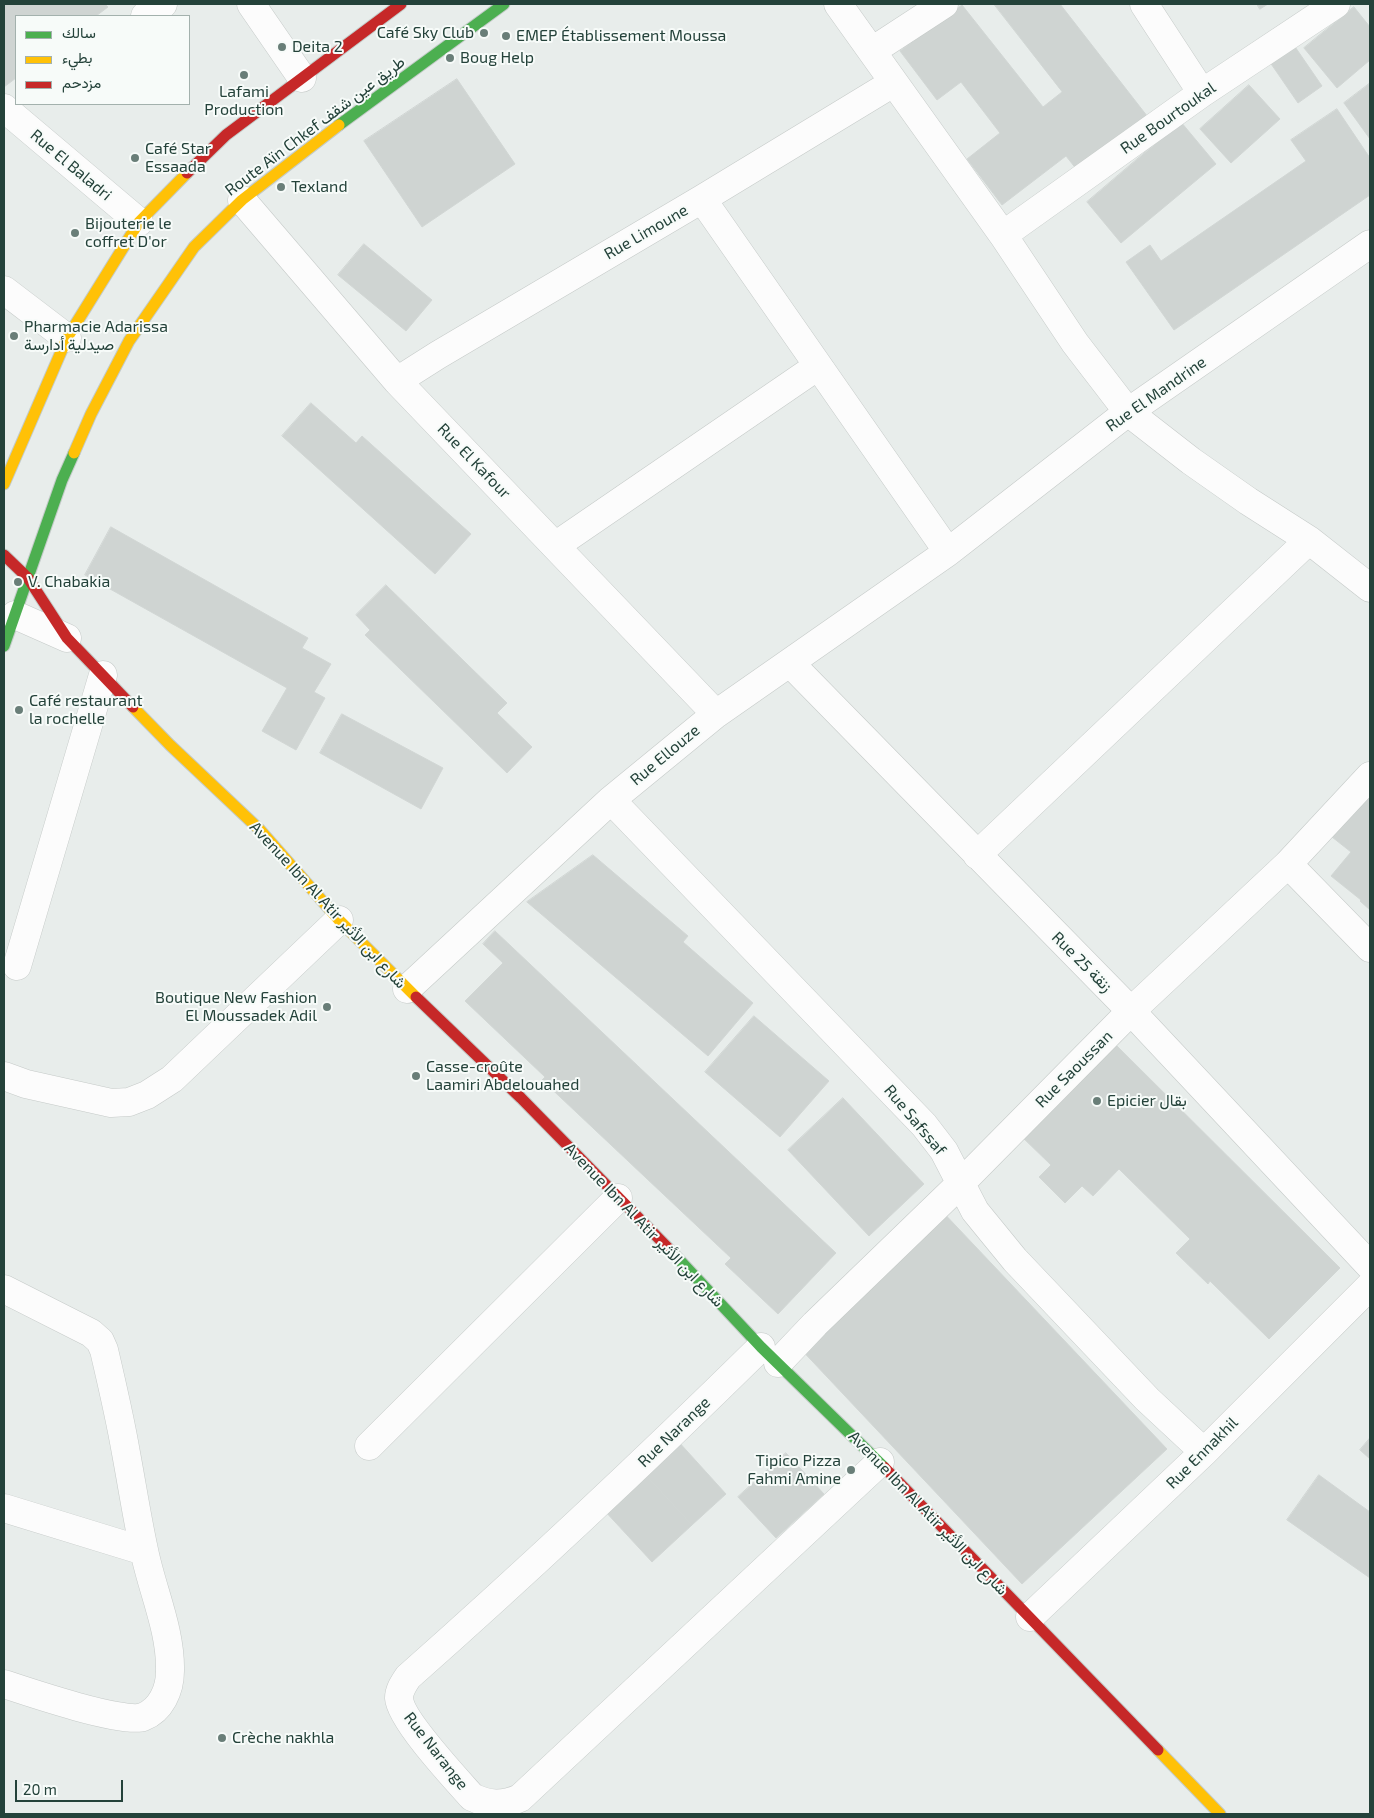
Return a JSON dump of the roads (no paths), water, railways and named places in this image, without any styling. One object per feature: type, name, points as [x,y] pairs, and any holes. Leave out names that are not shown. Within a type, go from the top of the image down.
[{"type":"street","points":[[125,4],[133,15]]},
{"type":"street","points":[[146,15],[163,4]]},
{"type":"street","points":[[251,4],[302,78]]},
{"type":"street","points":[[4,484],[67,338],[139,222],[182,176],[226,135],[401,4]]},
{"type":"street","name":"Route Aïn Chkef طريق عين شقف","points":[[4,646],[9,612],[28,578],[66,472],[91,414],[129,341],[194,247],[242,200],[349,118],[504,4]]},
{"type":"street","points":[[838,4],[1003,235],[1075,343],[1128,412],[1191,461],[1309,540],[1370,588]]},
{"type":"street","points":[[872,51],[944,4]]},
{"type":"street","points":[[1144,4],[1202,93]]},
{"type":"street","name":"Rue Bourtoukal","points":[[1003,235],[1202,93],[1336,4]]},
{"type":"street","name":"Rue Limoune","points":[[397,381],[893,83]]},
{"type":"street","name":"Rue El Baladri","points":[[7,108],[139,222]]},
{"type":"street","points":[[702,199],[948,552]]},
{"type":"street","name":"Rue El Kafour","points":[[242,200],[397,381],[716,714]]},
{"type":"street","name":"Rue El Mandrine","points":[[948,552],[1128,412],[1370,244]]},
{"type":"street","points":[[4,290],[67,338]]},
{"type":"street","points":[[556,546],[818,366]]},
{"type":"street","points":[[977,855],[1309,540]]},
{"type":"street","name":"Rue Ellouze","points":[[407,989],[611,800],[716,714],[948,552]]},
{"type":"street","name":"Avenue Ibn Al Atir شارع ابن الأثير","points":[[4,555],[28,578],[67,638],[170,745],[260,830],[339,920],[407,989],[521,1098],[706,1287],[769,1355],[880,1462],[1220,1814]]},
{"type":"street","name":"Avenue Ibn Al Atir شارع ابن الأثير","points":[[9,612],[67,638]]},
{"type":"street","name":"Rue 25 زنقة","points":[[790,663],[1130,1011],[1370,1266]]},
{"type":"street","points":[[18,966],[103,675]]},
{"type":"street","name":"Rue Saoussan","points":[[769,1355],[814,1324],[960,1184],[1130,1011],[1288,864],[1370,776]]},
{"type":"street","name":"Rue Safssaf","points":[[611,800],[924,1125],[944,1151],[975,1211],[1015,1260],[1147,1398],[1204,1452]]},
{"type":"street","points":[[1288,864],[1370,948]]},
{"type":"street","points":[[4,1076],[26,1084],[111,1103],[129,1102],[147,1095],[172,1079],[339,920]]},
{"type":"street","points":[[369,1446],[618,1198]]},
{"type":"street","name":"Rue Ennakhil","points":[[1030,1617],[1204,1452],[1370,1286]]},
{"type":"street","points":[[4,1289],[84,1329],[100,1341],[104,1350],[126,1451],[144,1551],[168,1644],[170,1673],[166,1694],[155,1710],[142,1718],[121,1717],[85,1709],[4,1684]]},
{"type":"street","name":"Rue Narange","points":[[769,1355],[672,1434],[536,1563],[408,1677],[402,1686],[399,1698],[404,1712],[426,1743],[472,1797],[482,1802],[507,1804],[520,1798],[880,1462]]},
{"type":"street","points":[[4,1508],[144,1551]]},
{"type":"place","name":"Café Sky Club","points":[[484,33]]},
{"type":"place","name":"EMEP Établissement Moussa","points":[[506,36]]},
{"type":"place","name":"Deita 2","points":[[282,47]]},
{"type":"place","name":"Boug Help","points":[[450,58]]},
{"type":"place","name":"Lafami Production","points":[[244,75]]},
{"type":"place","name":"Café Star Essaada","points":[[135,158]]},
{"type":"place","name":"Texland","points":[[281,187]]},
{"type":"place","name":"Bijouterie le coffret D'or","points":[[75,233]]},
{"type":"place","name":"Pharmacie Adarissa صيدلية أدارسة","points":[[14,336]]},
{"type":"place","name":"V. Chabakia","points":[[18,582]]},
{"type":"place","name":"Café restaurant la rochelle","points":[[19,710]]},
{"type":"place","name":"Boutique New Fashion El Moussadek Adil","points":[[327,1007]]},
{"type":"place","name":"Casse-croûte Laamiri Abdelouahed","points":[[416,1076]]},
{"type":"place","name":"Epicier بقال","points":[[1097,1101]]},
{"type":"place","name":"Tipico Pizza Fahmi Amine","points":[[851,1470]]},
{"type":"place","name":"Crèche nakhla","points":[[222,1738]]}]
